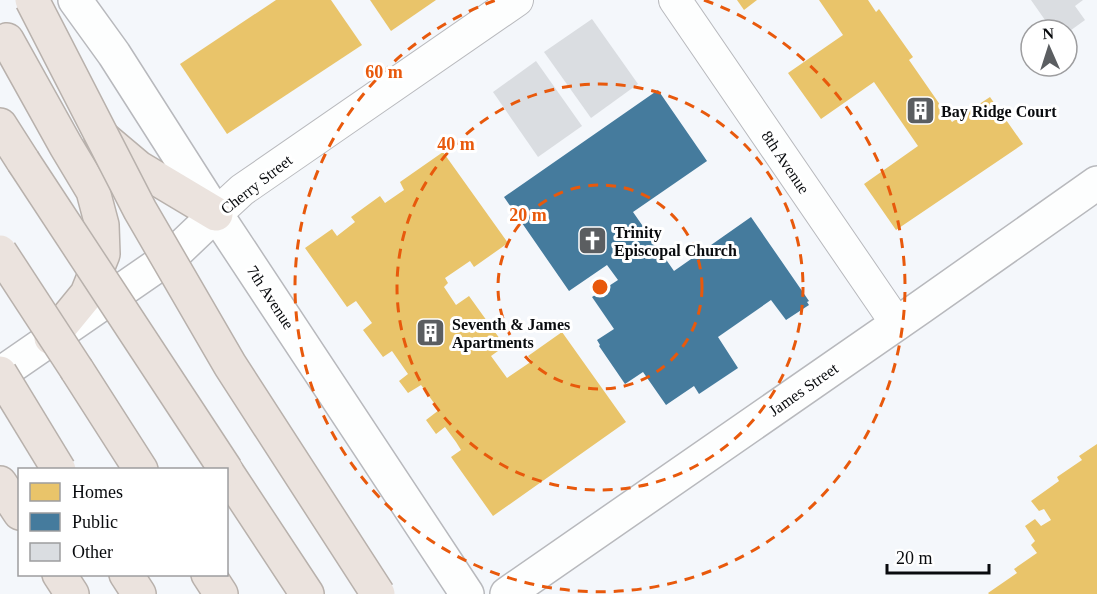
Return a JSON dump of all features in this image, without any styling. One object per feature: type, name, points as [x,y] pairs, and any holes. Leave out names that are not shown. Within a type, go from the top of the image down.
[{"type":"highway","points":[[32,0],[140,210],[230,365],[378,594]]},
{"type":"highway","points":[[4,35],[76,115],[139,168],[216,214]]},
{"type":"highway","points":[[4,35],[93,191],[102,225],[103,254],[87,294],[51,338]]},
{"type":"highway","points":[[0,125],[225,468]]},
{"type":"highway","points":[[0,252],[140,468]]},
{"type":"highway","points":[[0,373],[58,468]]},
{"type":"highway","points":[[228,473],[307,594]]},
{"type":"highway","points":[[0,483],[18,510]]},
{"type":"highway","points":[[60,576],[72,594]]},
{"type":"highway","points":[[127,576],[139,594]]},
{"type":"highway","points":[[209,576],[221,594]]},
{"type":"street","name":"7th Avenue","points":[[75,0],[114,54],[216,214],[467,594]]},
{"type":"street","name":"Cherry Street","points":[[0,373],[174,254],[242,190],[517,0]]},
{"type":"street","name":"8th Avenue","points":[[675,0],[897,324]]},
{"type":"street","name":"James Street","points":[[507,594],[1097,183]]},
{"type":"building: Homes","points":[[276,0],[331,0],[362,45],[227,134],[180,64]]},
{"type":"building: Homes","points":[[370,0],[436,0],[391,31]]},
{"type":"building: Homes","points":[[737,0],[757,0],[744,10]]},
{"type":"building: Homes","name":"Bay Ridge Court","points":[[819,0],[868,0],[876,12],[879,9],[913,57],[909,60],[952,122],[990,97],[1023,144],[896,230],[864,184],[918,146],[874,82],[821,119],[788,73],[843,35]]},
{"type":"building: Homes","name":"Seventh & James Apartments","points":[[443,152],[508,243],[474,267],[470,261],[445,278],[448,283],[444,287],[456,305],[469,296],[505,346],[491,356],[507,378],[532,361],[528,356],[562,332],[626,422],[493,516],[451,457],[461,450],[456,442],[445,427],[436,434],[426,420],[439,410],[421,385],[408,393],[399,381],[408,374],[392,351],[383,357],[363,330],[372,323],[356,301],[347,307],[305,248],[332,229],[337,236],[355,222],[351,217],[380,196],[385,203],[404,190],[400,182]]},
{"type":"building: Homes","points":[[1097,444],[1097,594],[989,594],[1017,573],[1014,569],[1037,553],[1031,545],[1035,541],[1025,526],[1035,519],[1041,526],[1051,520],[1044,509],[1039,511],[1031,501],[1059,481],[1057,477],[1082,460],[1079,456]]},
{"type":"building: Public","name":"Trinity Episcopal Church","points":[[658,90],[707,161],[633,212],[674,271],[751,217],[809,301],[807,302],[809,305],[786,320],[771,300],[718,337],[738,368],[699,394],[694,386],[666,405],[643,372],[625,384],[599,346],[597,340],[614,329],[592,297],[618,280],[607,265],[569,291],[504,197]]},
{"type":"building: Other","points":[[1031,0],[1083,0],[1075,6],[1085,20],[1079,24],[1079,18],[1044,18]]},
{"type":"building: Other","points":[[592,19],[638,84],[591,118],[544,52]]},
{"type":"building: Other","points":[[536,61],[582,126],[538,157],[493,92]]},
{"type":"place","name":"Bay Ridge Court","points":[[920,111]]},
{"type":"place","name":"Trinity Episcopal Church","points":[[593,241]]},
{"type":"place","name":"Seventh & James Apartments","points":[[431,333]]}]
